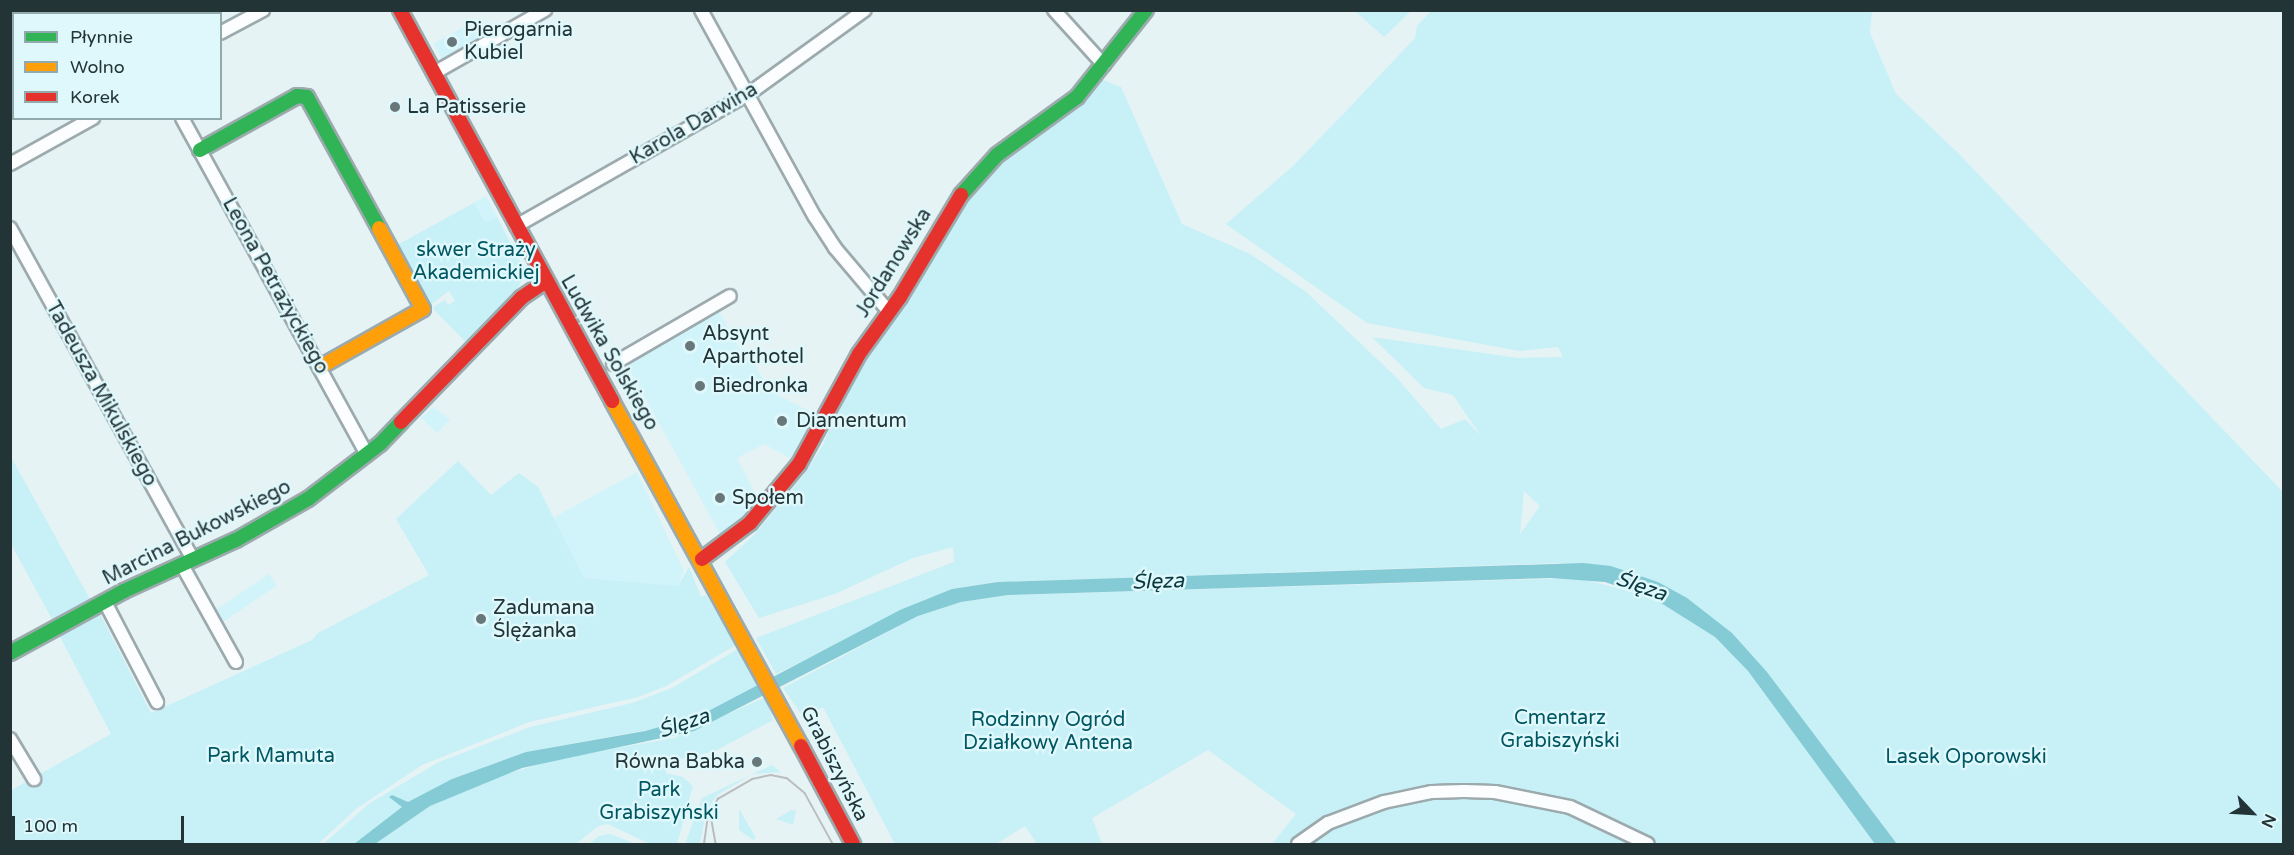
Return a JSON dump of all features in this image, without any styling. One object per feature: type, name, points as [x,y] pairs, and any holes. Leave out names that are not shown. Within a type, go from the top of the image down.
[{"type":"street","points":[[222,32],[263,10]]},
{"type":"street","name":"Ludwika Solskiego","points":[[400,10],[545,282],[752,651]]},
{"type":"street","points":[[434,73],[545,10]]},
{"type":"street","points":[[701,10],[835,248],[890,312]]},
{"type":"street","name":"Karola Darwina","points":[[516,226],[747,95],[865,10]]},
{"type":"street","points":[[1054,10],[1104,65]]},
{"type":"street","name":"Jordanowska","points":[[702,559],[750,524],[799,464],[859,354],[890,312],[953,203],[972,179],[997,154],[1061,111],[1104,65],[1146,10]]},
{"type":"street","points":[[200,150],[297,96],[307,98],[359,191],[423,309],[320,367]]},
{"type":"street","points":[[10,164],[89,120]]},
{"type":"street","name":"Leona Petrażyckiego","points":[[183,120],[367,454]]},
{"type":"street","name":"Tadeusza Mikulskiego","points":[[10,228],[188,563],[236,662]]},
{"type":"street","name":"Marcina Bukowskiego","points":[[10,653],[308,499],[367,454],[419,406],[521,298],[545,282]]},
{"type":"street","points":[[613,364],[730,296]]},
{"type":"street","points":[[105,602],[157,702]]},
{"type":"street","name":"Grabiszyńska","points":[[752,651],[853,844]]},
{"type":"street","points":[[10,739],[34,778]]},
{"type":"street","points":[[1298,844],[1328,823],[1384,802],[1432,792],[1464,791],[1495,792],[1570,807],[1648,844]]},
{"type":"shaded area","points":[[480,18],[490,36],[444,62],[434,44]]},
{"type":"shaded area","points":[[486,196],[497,217],[485,224],[474,203]]},
{"type":"shaded area","points":[[718,309],[741,352],[746,350],[770,391],[817,415],[792,459],[764,444],[737,458],[759,501],[721,536],[625,361]]},
{"type":"shaded area","points":[[433,407],[450,419],[437,433],[421,418]]},
{"type":"shaded area","points":[[637,472],[684,571],[678,586],[584,578],[553,518]]},
{"type":"shaded area","points":[[269,574],[277,586],[221,623],[213,611]]},
{"type":"green space","points":[[1355,11],[1411,11],[1384,37]]},
{"type":"green space","name":"Lasek Oporowski","points":[[1431,11],[1872,11],[1870,33],[1896,94],[1959,154],[2283,492],[2283,844],[1897,844],[1767,672],[1658,582],[1611,566],[1558,563],[998,582],[952,589],[776,674],[756,638],[954,562],[953,547],[913,558],[835,594],[759,618],[725,562],[754,535],[803,476],[823,445],[845,391],[954,213],[988,171],[1101,79],[1121,87],[1182,224],[1250,254],[1305,291],[1397,378],[1441,429],[1465,419],[1481,436],[1453,395],[1424,388],[1372,337],[1518,358],[1563,357],[1558,347],[1520,351],[1367,323],[1226,224],[1292,167],[1349,108],[1415,38],[1417,26]],"holes":[[[1524,491],[1540,506],[1520,534]]]},
{"type":"green space","name":"skwer Straży Akademickiej","points":[[474,203],[485,223],[497,217],[526,273],[514,295],[468,344],[432,308],[445,300],[448,305],[455,301],[449,291],[430,305],[397,245]]},
{"type":"green space","points":[[10,455],[91,601],[53,621],[11,544]]},
{"type":"green space","name":"Park Mamuta","points":[[458,461],[491,495],[519,473],[538,487],[584,578],[678,586],[689,567],[701,597],[706,595],[736,645],[666,686],[638,697],[529,722],[422,765],[356,809],[318,844],[11,844],[10,791],[111,734],[57,631],[98,610],[151,713],[312,640],[318,633],[429,575],[396,519]]},
{"type":"green space","points":[[1579,578],[1653,598],[1715,637],[1748,671],[1875,844],[1272,844],[1296,814],[1208,750],[1092,818],[1102,844],[1037,844],[1025,826],[996,844],[895,844],[823,707],[804,718],[783,688],[918,616],[961,602],[1008,595]]},
{"type":"green space","points":[[738,649],[759,684],[718,708],[669,726],[526,752],[452,779],[408,802],[392,796],[403,807],[354,844],[323,844],[370,803],[439,762],[530,727],[632,703],[672,688]]},
{"type":"green space","name":"Park Grabiszyński","points":[[766,697],[773,720],[715,751],[666,762],[666,773],[683,777],[693,786],[677,844],[650,844],[608,824],[598,826],[576,844],[375,844],[430,806],[493,778],[561,758],[674,738]]},
{"type":"green space","points":[[772,765],[781,772],[753,774],[717,795],[706,812],[700,844],[685,844],[702,798]]},
{"type":"green space","points":[[739,809],[756,838],[753,840],[739,830]]},
{"type":"green space","points":[[792,810],[796,811],[793,825],[776,819]]},
{"type":"green space","points":[[609,834],[635,844],[589,844],[599,836]]},
{"type":"water","name":"Ślęza","points":[[1583,563],[1611,566],[1658,582],[1687,598],[1732,633],[1767,672],[1897,844],[1875,844],[1748,671],[1715,637],[1653,598],[1605,582],[1551,578],[1008,595],[961,602],[918,616],[694,731],[522,768],[430,806],[375,844],[354,844],[402,807],[389,797],[392,795],[408,802],[452,779],[526,752],[645,731],[699,716],[900,610],[952,589],[998,582]]},
{"type":"tram line","points":[[704,844],[708,816],[718,799],[752,779],[771,775],[787,778],[805,793],[833,844]]},
{"type":"tram line","points":[[712,821],[716,844]]},
{"type":"traffic: fast","points":[[961,195],[997,155],[1077,97],[1146,10]]},
{"type":"traffic: fast","points":[[200,150],[297,96],[307,97],[379,228]]},
{"type":"traffic: fast","points":[[10,653],[124,591],[236,540],[308,499],[380,444],[401,422]]},
{"type":"traffic: slow","points":[[320,367],[423,309],[379,228]]},
{"type":"traffic: slow","points":[[612,401],[801,746]]},
{"type":"traffic: jam","points":[[400,10],[612,401]]},
{"type":"traffic: jam","points":[[702,559],[750,523],[799,464],[859,354],[900,297],[961,195]]},
{"type":"traffic: jam","points":[[401,422],[521,298],[545,282]]},
{"type":"traffic: jam","points":[[801,746],[853,844]]},
{"type":"place","name":"Pierogarnia Kubiel","points":[[452,42]]},
{"type":"place","name":"La Patisserie","points":[[395,107]]},
{"type":"place","name":"Absynt Aparthotel","points":[[690,346]]},
{"type":"place","name":"Biedronka","points":[[700,386]]},
{"type":"place","name":"Diamentum","points":[[782,421]]},
{"type":"place","name":"Społem","points":[[720,498]]},
{"type":"place","name":"Zadumana Ślężanka","points":[[481,619]]},
{"type":"place","name":"Równa Babka","points":[[757,762]]},
{"type":"park label","name":"Cmentarz Grabiszyński","points":[[1560,730]]},
{"type":"park label","name":"Rodzinny Ogród Działkowy Antena","points":[[1048,732]]}]
